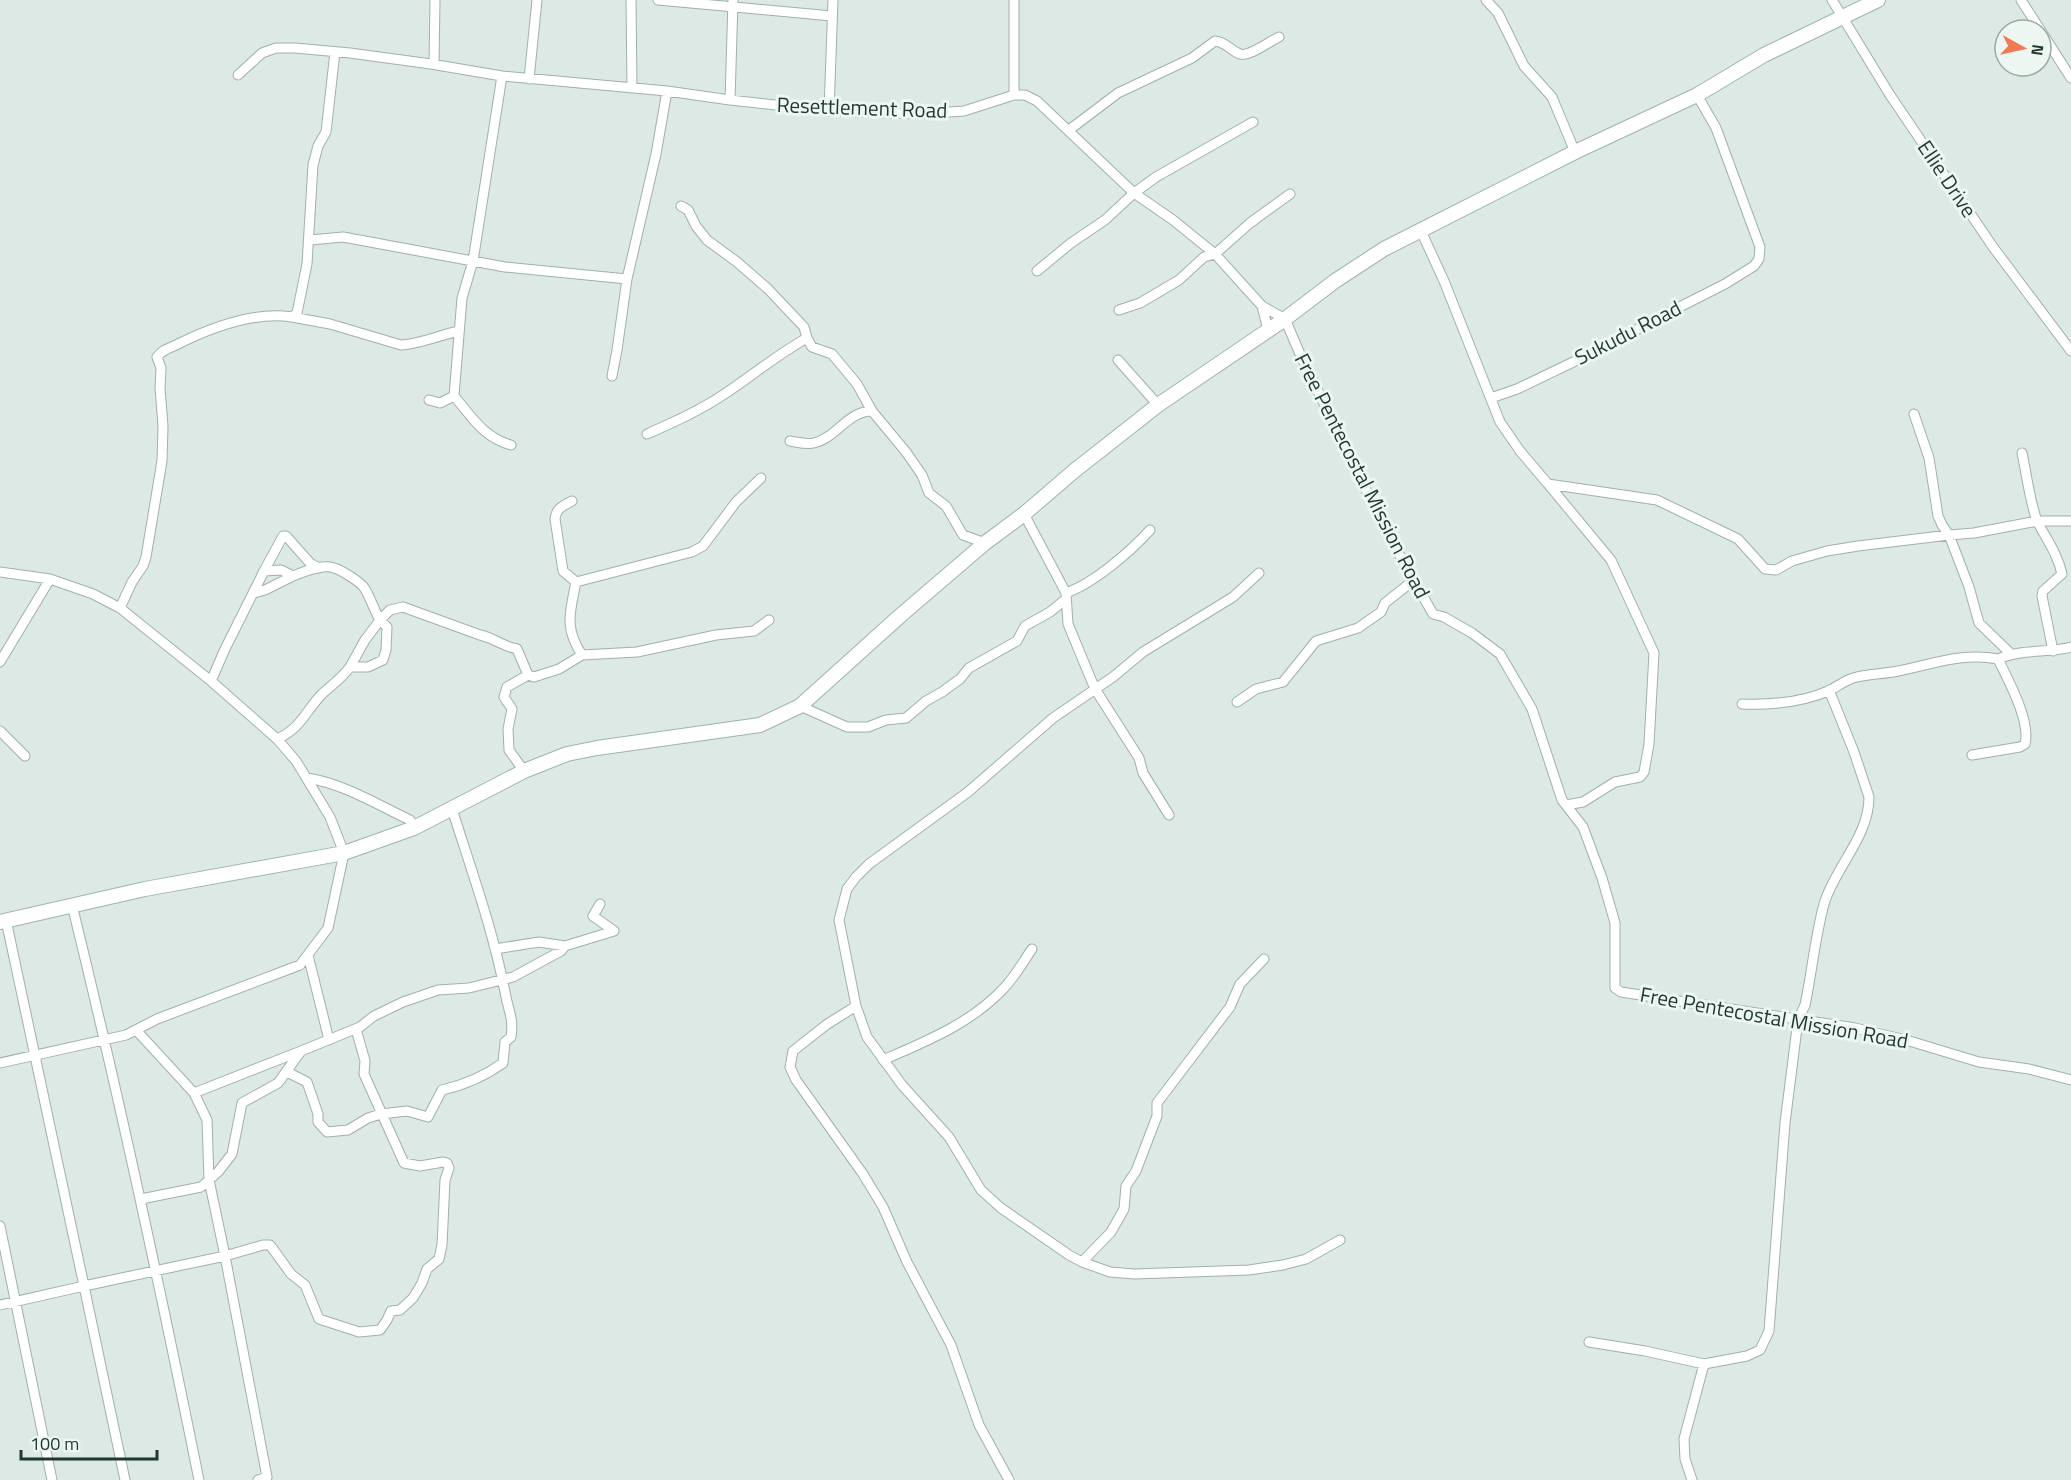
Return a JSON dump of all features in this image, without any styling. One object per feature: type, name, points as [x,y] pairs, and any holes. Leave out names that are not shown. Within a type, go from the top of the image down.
[{"type":"main road","points":[[3,921],[145,889],[344,853],[414,828],[524,771],[567,754],[760,725],[800,706],[900,615],[1074,471],[1158,405],[1285,319],[1335,280],[1384,249],[1575,152],[1697,95],[1764,55],[1878,0]]},
{"type":"street","points":[[434,64],[435,0]]},
{"type":"street","points":[[529,79],[537,0]]},
{"type":"street","points":[[631,0],[632,88]]},
{"type":"street","points":[[658,0],[733,3],[832,16]]},
{"type":"street","points":[[828,111],[833,0]]},
{"type":"street","points":[[1014,0],[1014,95],[1025,95],[1037,100],[1134,193],[1173,220],[1215,254],[1262,306],[1285,319]]},
{"type":"street","points":[[1486,0],[1498,14],[1524,66],[1552,97],[1575,152]]},
{"type":"street","name":"Ellie Drive","points":[[1832,0],[1890,95],[1993,247],[2071,351]]},
{"type":"street","points":[[2021,0],[2071,78]]},
{"type":"street","points":[[730,100],[733,3]]},
{"type":"street","points":[[1069,130],[1118,93],[1192,58],[1215,41],[1222,41],[1240,54],[1247,55],[1279,37]]},
{"type":"street","name":"Resettlement Road","points":[[238,75],[261,53],[276,48],[312,49],[434,64],[502,76],[666,91],[828,111],[918,114],[964,111],[1014,95]]},
{"type":"street","points":[[292,317],[297,313],[301,302],[310,240],[313,165],[318,146],[326,132],[335,52]]},
{"type":"street","points":[[502,76],[473,261],[462,298],[454,396],[489,436],[498,442],[511,445]]},
{"type":"street","points":[[612,376],[618,350],[627,279],[656,154],[666,91]]},
{"type":"street","name":"Sukudu Road","points":[[1491,398],[1517,389],[1621,339],[1725,284],[1754,266],[1760,259],[1760,248],[1716,128],[1697,95]]},
{"type":"street","points":[[1037,271],[1156,177],[1253,122]]},
{"type":"street","points":[[1119,310],[1140,303],[1179,280],[1204,257],[1215,254],[1290,194]]},
{"type":"street","points":[[681,206],[688,210],[696,226],[707,240],[768,288],[804,327],[812,347],[832,354],[857,384],[872,411],[906,452],[922,475],[929,493],[946,506],[963,535],[985,543]]},
{"type":"street","points":[[1421,231],[1444,281],[1500,422],[1520,451],[1611,560],[1654,653],[1650,723],[1644,772],[1640,777],[1615,783],[1583,802],[1566,805]]},
{"type":"street","points":[[310,240],[343,237],[536,271],[627,279]]},
{"type":"street","points":[[1262,306],[1268,330]]},
{"type":"street","points":[[120,608],[146,557],[162,461],[161,368],[158,357],[162,350],[203,332],[244,320],[281,315],[330,324],[401,345],[459,331]]},
{"type":"street","name":"Free Pentecostal Mission Road","points":[[1285,319],[1388,533],[1433,614],[1444,617],[1472,633],[1500,654],[1532,709],[1546,758],[1562,800],[1583,827],[1602,878],[1615,923],[1615,988],[1621,992],[1856,1028],[1979,1062],[2029,1069],[2071,1080]]},
{"type":"street","points":[[647,434],[681,419],[725,394],[788,348],[807,338]]},
{"type":"street","points":[[1118,360],[1158,405]]},
{"type":"street","points":[[429,400],[440,403],[454,396]]},
{"type":"street","points":[[790,441],[814,443],[836,432],[862,411],[872,411]]},
{"type":"street","points":[[1914,414],[1929,458],[1938,516],[1949,535],[1969,587],[1979,623],[2011,654]]},
{"type":"street","points":[[2022,453],[2037,521],[2047,535],[2062,574],[2043,591],[2042,596],[2054,651]]},
{"type":"street","points":[[576,582],[698,549],[703,546],[736,502],[761,478]]},
{"type":"street","points":[[1548,484],[1657,500],[1738,539],[1765,569],[1776,570],[1792,561],[1838,550],[1995,530],[2037,521],[2071,521]]},
{"type":"street","points":[[572,501],[559,508],[555,519],[563,571],[576,582]]},
{"type":"street","points":[[1024,514],[1066,596],[1068,624],[1095,689],[1139,758],[1143,773],[1168,815]]},
{"type":"street","points":[[800,706],[847,727],[868,727],[886,720],[906,717],[960,679],[969,668],[1017,641],[1025,626],[1050,612],[1066,596],[1094,579],[1135,547],[1150,530]]},
{"type":"street","points":[[211,681],[254,593],[259,578],[283,536],[286,536],[310,562],[319,568]]},
{"type":"street","points":[[254,593],[292,576],[329,566],[357,580],[365,587],[371,605],[387,627],[386,650],[383,660],[368,667],[350,667]]},
{"type":"street","points":[[264,571],[281,570],[292,576]]},
{"type":"street","points":[[0,572],[50,579],[93,594],[120,608],[211,681],[277,739],[296,761],[330,817],[344,853],[328,928],[300,965],[157,1019],[126,1035],[0,1063]]},
{"type":"street","points":[[1259,573],[1233,597],[1143,652],[1053,718],[968,792],[893,846],[856,877],[847,889],[838,920],[856,1006],[867,1037],[883,1060],[902,1085],[949,1137],[981,1190],[1035,1232],[1082,1262],[1110,1272],[1134,1274],[1249,1270],[1306,1259],[1340,1240]]},
{"type":"street","points":[[0,662],[50,579]]},
{"type":"street","points":[[1236,702],[1256,689],[1283,682],[1316,641],[1358,628],[1381,612],[1385,603],[1414,580]]},
{"type":"street","points":[[576,582],[569,614],[572,640],[582,655]]},
{"type":"street","points":[[277,739],[294,730],[324,693],[350,667],[365,640],[390,610],[403,607],[480,635],[493,637],[502,646],[517,650],[528,675],[534,677],[559,669],[582,655],[638,652],[716,635],[754,631],[769,620]]},
{"type":"street","points":[[1742,704],[1785,703],[1829,690],[1855,677],[1901,671],[1948,659],[1982,656],[1998,659],[2011,654],[2054,651],[2071,647]]},
{"type":"street","points":[[1972,755],[2020,747],[2025,744],[2027,737],[2023,718],[1998,659]]},
{"type":"street","points":[[524,771],[509,750],[508,729],[512,709],[504,697],[507,687],[528,675]]},
{"type":"street","points":[[1589,1342],[1654,1352],[1704,1364],[1747,1356],[1760,1350],[1769,1331],[1785,1123],[1798,1020],[1805,1005],[1824,902],[1865,824],[1869,804],[1869,797],[1854,752],[1829,690]]},
{"type":"street","points":[[0,731],[25,756]]},
{"type":"street","points":[[307,778],[322,780],[411,820],[414,828]]},
{"type":"street","points":[[287,1072],[307,1082],[318,1114],[318,1122],[327,1132],[348,1130],[368,1118],[381,1114],[407,1111],[428,1117],[442,1090],[486,1075],[503,1063],[505,1042],[511,1037],[513,1021],[495,949],[452,809]]},
{"type":"street","points":[[495,949],[538,942],[566,946],[614,931],[593,916],[600,904]]},
{"type":"street","points":[[72,905],[141,1198],[199,1480]]},
{"type":"street","points":[[3,921],[35,1056],[125,1480]]},
{"type":"street","points":[[195,1093],[356,1029],[374,1016],[403,1002],[438,990],[469,988],[503,979],[535,967],[566,946]]},
{"type":"street","points":[[883,1060],[941,1035],[961,1022],[1003,989],[1032,949]]},
{"type":"street","points":[[308,955],[329,1040]]},
{"type":"street","points":[[1082,1262],[1111,1232],[1124,1209],[1126,1186],[1136,1171],[1156,1116],[1157,1103],[1230,1007],[1240,984],[1264,959]]},
{"type":"street","points":[[856,1006],[826,1025],[793,1052],[790,1067],[796,1080],[863,1174],[883,1207],[907,1262],[951,1345],[979,1425],[1009,1480]]},
{"type":"street","points":[[0,1305],[270,1245],[291,1274],[305,1285],[319,1319],[359,1332],[380,1330],[390,1311],[400,1310],[412,1298],[422,1283],[427,1269],[439,1259],[449,1168],[447,1163],[442,1162],[420,1166],[404,1163],[364,1074],[365,1060],[356,1029]]},
{"type":"street","points":[[136,1030],[195,1093],[207,1120],[209,1180],[267,1477],[258,1480]]},
{"type":"street","points":[[141,1198],[201,1187],[209,1180],[232,1154],[242,1103],[278,1083],[302,1052]]},
{"type":"street","points":[[0,1226],[52,1480]]},
{"type":"street","points":[[1692,1480],[1685,1459],[1684,1439],[1704,1364]]}]
